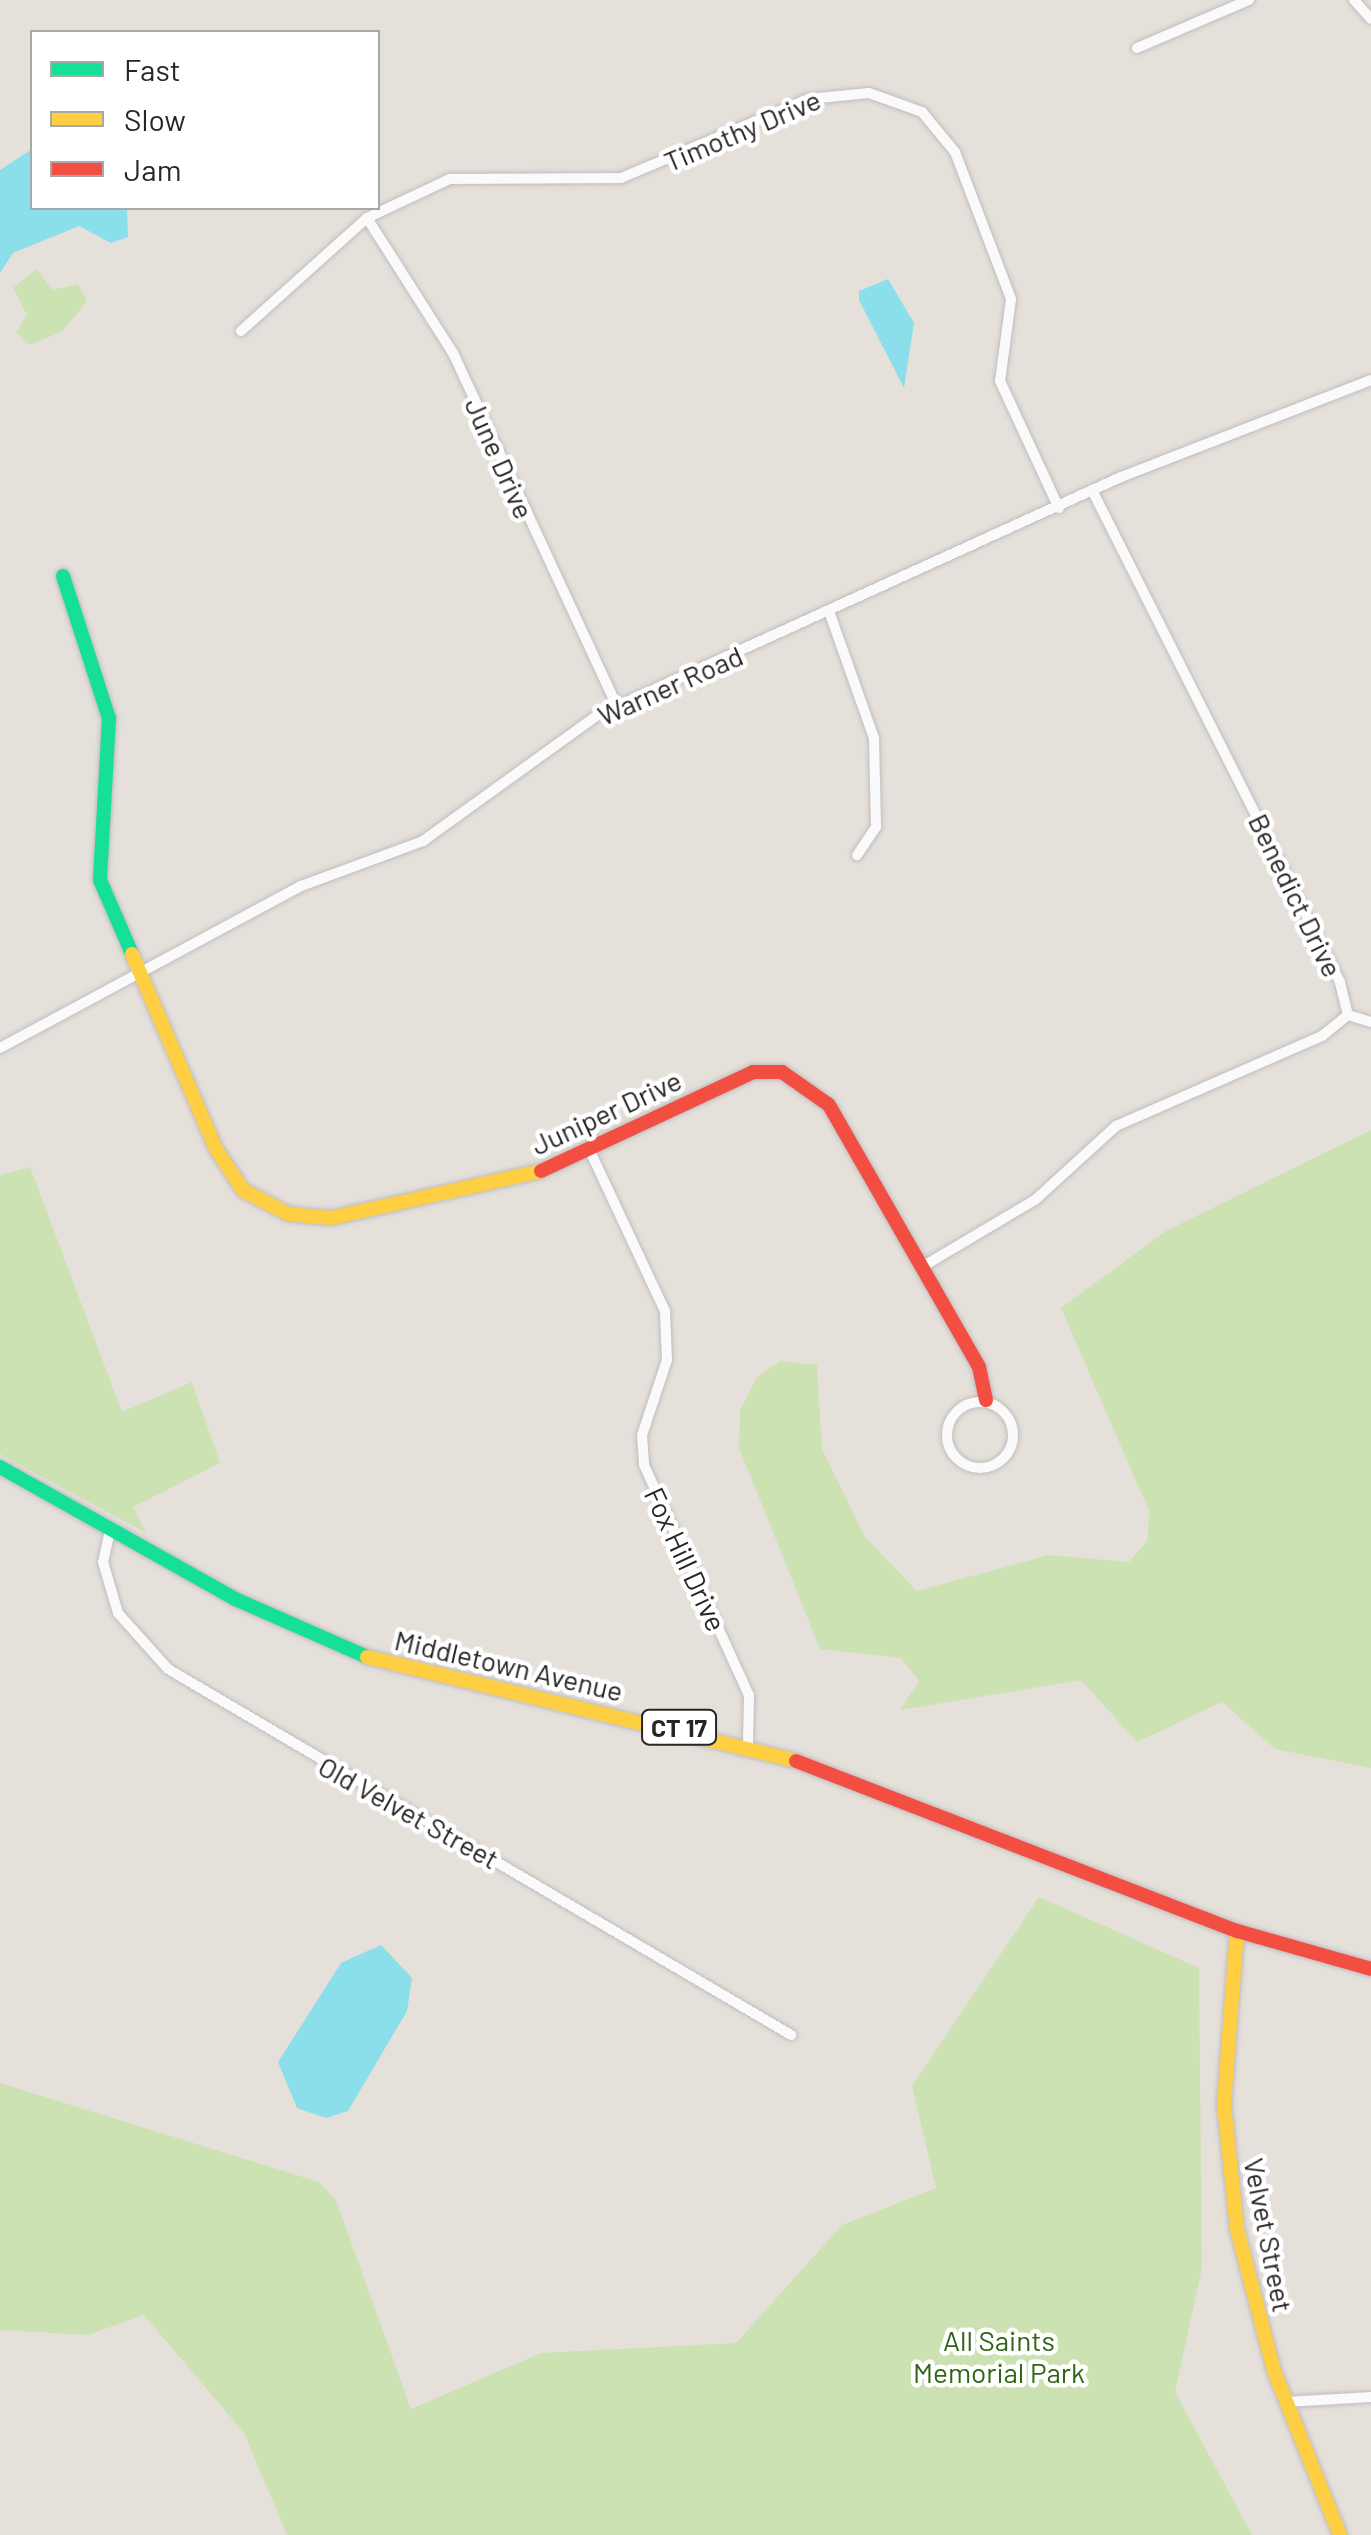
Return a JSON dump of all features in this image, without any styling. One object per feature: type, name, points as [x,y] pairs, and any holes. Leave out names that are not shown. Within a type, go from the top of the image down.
[{"type":"street","points":[[1207,0],[1213,12]]},
{"type":"street","points":[[1136,48],[1213,12],[1249,0]]},
{"type":"street","points":[[1354,0],[1371,19]]},
{"type":"street","name":"Timothy Drive","points":[[241,332],[367,218],[450,179],[621,178],[837,91],[896,100],[939,131],[974,197],[1011,299],[1000,381],[1059,508]]},
{"type":"street","name":"June Drive","points":[[367,218],[454,352],[618,706]]},
{"type":"street","name":"Warner Road","points":[[0,1048],[302,886],[423,841],[618,706],[830,614],[1092,490],[1371,380]]},
{"type":"street","name":"Benedict Drive","points":[[1092,490],[1340,982],[1348,1015]]},
{"type":"street","name":"Juniper Drive","points":[[63,576],[109,718],[100,880],[146,970],[224,1165],[270,1208],[348,1215],[525,1176],[590,1151],[752,1072],[793,1075],[829,1105],[979,1367],[986,1400],[1008,1418],[1010,1450],[990,1468],[970,1468],[954,1456],[949,1425],[970,1402],[986,1400]]},
{"type":"street","points":[[830,614],[874,738],[876,827],[857,855]]},
{"type":"street","points":[[922,1267],[1035,1200],[1116,1126],[1322,1036],[1348,1015],[1371,1022]]},
{"type":"street","name":"Fox Hill Drive","points":[[590,1151],[665,1311],[667,1360],[642,1435],[644,1465],[749,1695],[748,1743]]},
{"type":"street","name":"Middletown Avenue","points":[[0,1466],[270,1617],[374,1660],[748,1743],[1237,1931],[1371,1969]]},
{"type":"street","name":"Old Velvet Street","points":[[110,1530],[103,1562],[118,1613],[168,1669],[791,2035]]},
{"type":"street","name":"Velvet Street","points":[[1237,1931],[1225,2035],[1228,2162],[1252,2297],[1286,2402],[1340,2535]]},
{"type":"street","points":[[1286,2402],[1371,2397]]},
{"type":"green space","points":[[37,269],[52,290],[78,284],[87,301],[63,331],[30,345],[16,332],[27,315],[13,288]]},
{"type":"green space","points":[[1371,1130],[1371,1768],[1275,1749],[1222,1702],[1137,1742],[1081,1680],[900,1710],[919,1681],[901,1658],[820,1649],[739,1448],[740,1411],[756,1378],[780,1361],[817,1365],[822,1449],[865,1537],[917,1591],[1049,1555],[1129,1562],[1148,1540],[1149,1511],[1061,1308],[1166,1231]]},
{"type":"green space","points":[[30,1167],[122,1412],[192,1382],[220,1463],[133,1507],[146,1533],[0,1454],[0,1175]]},
{"type":"green space","name":"All Saints Memorial Park","points":[[1039,1897],[1199,1968],[1202,2268],[1175,2392],[1252,2535],[287,2535],[244,2433],[144,2315],[88,2335],[0,2330],[0,2083],[319,2182],[336,2200],[411,2409],[541,2353],[736,2343],[842,2225],[936,2188],[912,2086]]},
{"type":"water","points":[[30,150],[30,210],[127,210],[128,237],[111,243],[79,226],[13,253],[0,273],[0,170]]},
{"type":"water","points":[[888,279],[914,323],[904,388],[859,300],[859,291]]},
{"type":"water","points":[[381,1945],[412,1978],[407,2011],[348,2111],[326,2118],[297,2108],[278,2062],[341,1963]]},
{"type":"traffic: fast","points":[[63,576],[109,718],[100,880],[132,954]]},
{"type":"traffic: fast","points":[[0,1467],[235,1599],[367,1657]]},
{"type":"traffic: slow","points":[[132,954],[216,1149],[243,1190],[288,1214],[331,1218],[541,1171]]},
{"type":"traffic: slow","points":[[367,1657],[796,1761]]},
{"type":"traffic: slow","points":[[1237,1931],[1224,2105],[1237,2229],[1274,2371],[1340,2535]]},
{"type":"traffic: jam","points":[[541,1171],[753,1072],[782,1072],[829,1105],[979,1367],[986,1400]]},
{"type":"traffic: jam","points":[[796,1761],[1237,1931],[1371,1969]]}]
